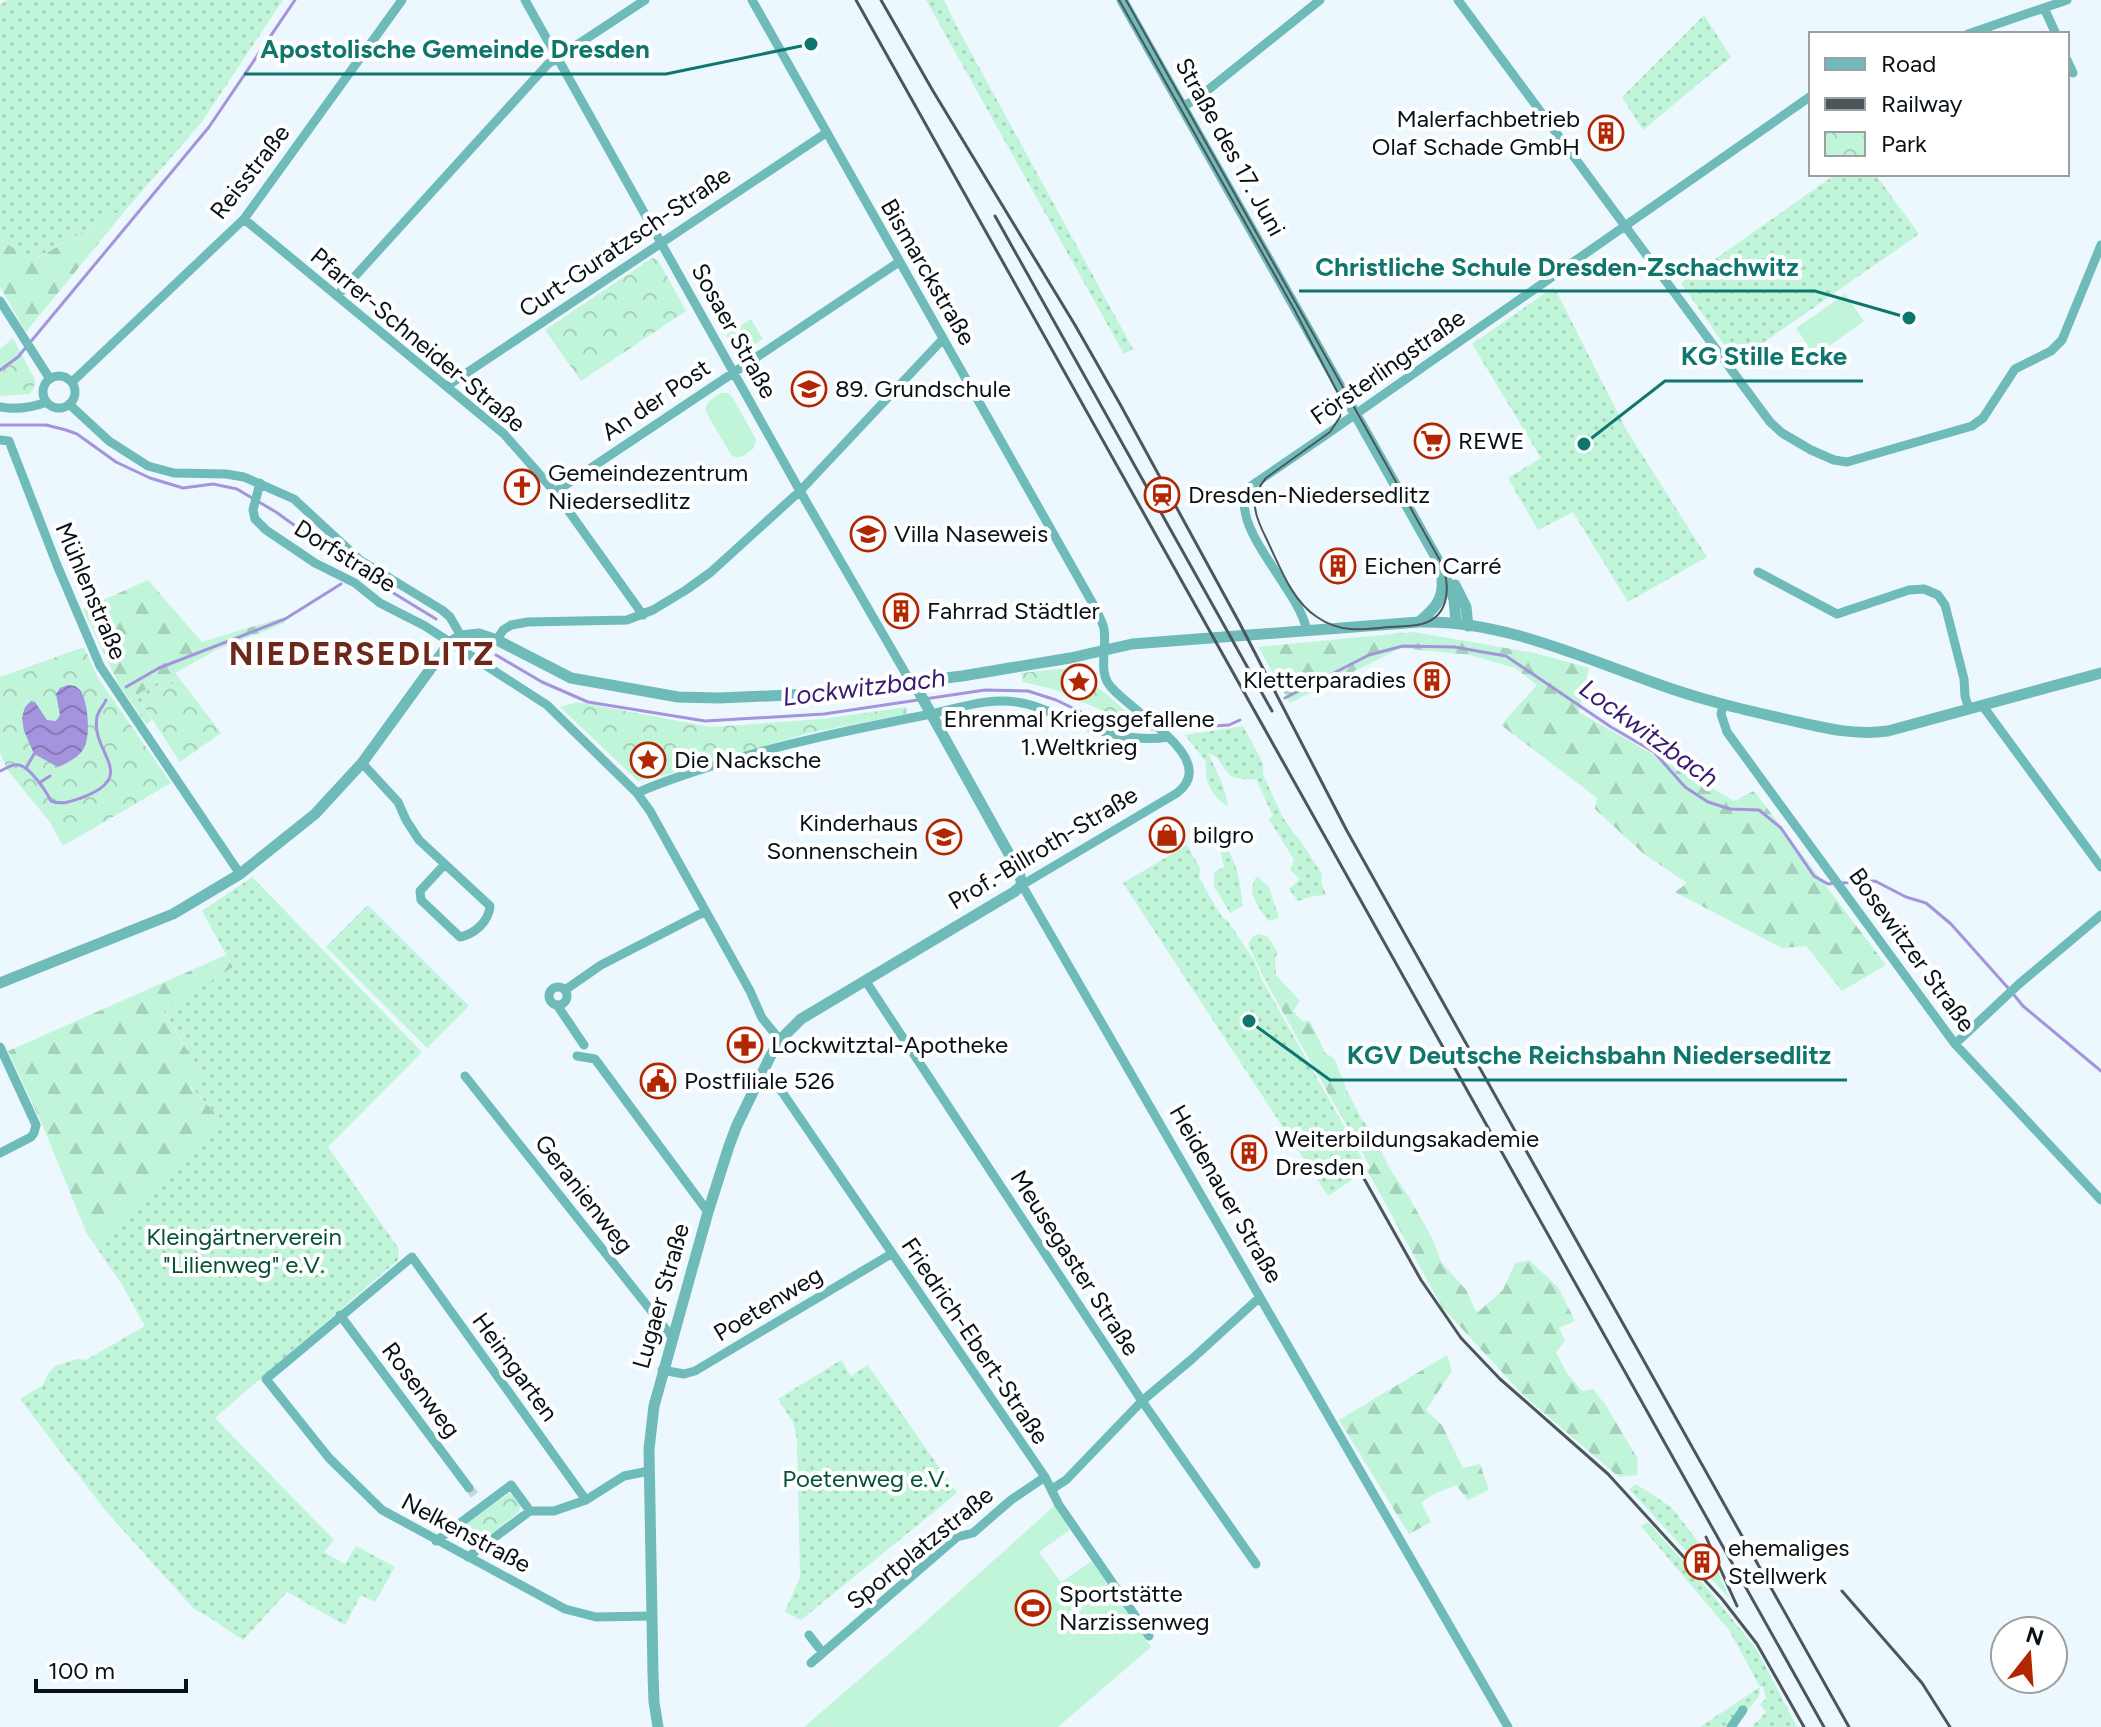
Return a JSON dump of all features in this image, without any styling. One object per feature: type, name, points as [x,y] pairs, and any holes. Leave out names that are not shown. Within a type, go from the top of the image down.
[{"type":"street","name":"Reisstraße","points":[[72,382],[244,219],[402,0]]},
{"type":"street","name":"Sosaer Straße","points":[[525,0],[910,681]]},
{"type":"street","points":[[337,296],[548,64],[645,0]]},
{"type":"street","name":"Bismarckstraße","points":[[752,0],[1097,611],[1104,630],[1105,650]]},
{"type":"street","name":"Straße des 17. Juni","points":[[1122,0],[1441,566],[1450,576],[1466,607],[1462,624]]},
{"type":"street","points":[[1182,107],[1198,98],[1320,0]]},
{"type":"street","points":[[1458,0],[1770,422],[1782,433],[1834,460],[1847,462],[1972,426],[1983,418],[2015,369],[2051,351],[2062,340],[2101,245]]},
{"type":"street","points":[[1974,32],[2067,0]]},
{"type":"street","points":[[2044,8],[2055,32]]},
{"type":"street","points":[[2069,64],[2073,73]]},
{"type":"street","name":"Försterlingstraße","points":[[1307,631],[1305,620],[1267,559],[1247,518],[1245,498],[1251,486],[1809,97]]},
{"type":"street","name":"Curt-Guratzsch-Straße","points":[[447,386],[826,133]]},
{"type":"street","name":"Pfarrer-Schneider-Straße","points":[[244,219],[504,434],[555,492],[643,615]]},
{"type":"street","name":"An der Post","points":[[555,492],[899,262]]},
{"type":"street","points":[[0,301],[50,379]]},
{"type":"street","points":[[497,640],[503,630],[511,625],[546,621],[615,622],[643,615],[711,572],[800,491],[943,339]]},
{"type":"street","points":[[61,376],[72,382],[74,396],[69,404],[60,408],[47,402],[44,387],[50,379],[61,376]]},
{"type":"street","points":[[0,407],[33,407],[47,402]]},
{"type":"street","name":"Dorfstraße","points":[[69,404],[109,441],[148,466],[174,473],[228,474],[258,488],[294,499],[360,560],[442,610],[450,617],[456,639]]},
{"type":"street","name":"Mühlenstraße","points":[[0,440],[9,441],[100,666],[240,874]]},
{"type":"street","name":"Dorfstraße","points":[[258,488],[253,504],[255,519],[266,530],[315,563],[355,583],[380,603],[456,639]]},
{"type":"street","points":[[1419,622],[1434,609],[1441,597],[1441,566]]},
{"type":"street","points":[[1758,572],[1837,614],[1909,590],[1924,589],[1938,595],[1945,605],[1969,709]]},
{"type":"street","points":[[0,983],[173,914],[240,874],[315,814],[362,763],[456,639],[479,634],[571,678],[678,697],[719,698],[813,694],[990,672],[1132,644],[1419,622],[1462,624],[1544,642],[1723,705],[1856,734],[1888,731],[2101,673]]},
{"type":"street","points":[[456,639],[558,713],[637,793],[650,811],[762,1018],[780,1040]]},
{"type":"street","name":"Prof.-Billroth-Straße","points":[[780,1040],[801,1019],[1014,892],[1188,782],[1190,766],[1182,752],[1108,683],[1105,650]]},
{"type":"street","name":"Heidenauer Straße","points":[[910,681],[1019,872],[1022,885],[1508,1727]]},
{"type":"street","points":[[637,793],[661,782],[770,748],[929,711],[994,701],[1021,702],[1090,728],[1125,737],[1155,739],[1167,736]]},
{"type":"street","name":"Bosewitzer Straße","points":[[1723,705],[1721,714],[1727,732],[1955,1044],[2101,1200]]},
{"type":"street","points":[[1982,705],[2101,867]]},
{"type":"street","points":[[362,763],[398,802],[419,840],[445,864],[490,906],[486,919],[470,935],[460,937],[421,900],[420,891],[445,864]]},
{"type":"street","points":[[565,990],[601,965],[704,912]]},
{"type":"street","points":[[1955,1044],[2019,984],[2101,915]]},
{"type":"street","name":"Meusegaster Straße","points":[[865,980],[1142,1401],[1256,1564]]},
{"type":"street","points":[[557,1005],[566,1002],[568,996],[565,990],[557,987],[550,992],[550,1000],[557,1005],[584,1045]]},
{"type":"street","name":"Lugaer Straße","points":[[658,1727],[654,1702],[652,1616],[651,1424],[662,1370],[737,1125],[780,1040]]},
{"type":"street","points":[[0,1047],[36,1125],[31,1137],[0,1153]]},
{"type":"street","points":[[577,1056],[595,1059],[708,1212]]},
{"type":"street","name":"Geranienweg","points":[[465,1076],[672,1337]]},
{"type":"street","name":"Friedrich-Ebert-Straße","points":[[760,1077],[780,1089],[1045,1477],[1059,1505],[1149,1636]]},
{"type":"street","name":"Poetenweg","points":[[662,1370],[684,1374],[695,1371],[891,1254]]},
{"type":"street","name":"Heimgarten","points":[[340,1315],[412,1257],[586,1500]]},
{"type":"street","points":[[1052,1489],[1066,1480],[1142,1401],[1260,1297]]},
{"type":"street","name":"Nelkenstraße","points":[[340,1315],[266,1379],[329,1458],[382,1510],[565,1609],[596,1617],[652,1616]]},
{"type":"street","name":"Rosenweg","points":[[340,1315],[469,1488]]},
{"type":"street","points":[[468,1557],[530,1511],[554,1511],[586,1500],[624,1476],[649,1471]]},
{"type":"street","name":"Sportplatzstraße","points":[[811,1663],[957,1537],[973,1533],[1011,1500],[1045,1477]]},
{"type":"street","points":[[436,1541],[480,1502],[511,1485],[530,1511]]},
{"type":"street","points":[[809,1635],[823,1653]]},
{"type":"street","points":[[1731,1727],[1743,1710]]},
{"type":"green space","points":[[8,0],[283,0],[201,123],[129,206],[33,260],[0,240],[0,4]]},
{"type":"green space","points":[[926,0],[944,0],[1133,349],[1124,354]]},
{"type":"green space","points":[[1704,15],[1731,57],[1643,130],[1622,97]]},
{"type":"green space","points":[[1833,176],[1876,176],[1919,234],[1736,362],[1681,283]]},
{"type":"green space","points":[[129,206],[26,332],[0,287],[0,240],[34,260]]},
{"type":"green space","points":[[652,258],[658,260],[686,311],[581,381],[545,330]]},
{"type":"green space","points":[[1554,287],[1627,431],[1707,557],[1628,602],[1573,512],[1538,530],[1508,478],[1541,458],[1472,344]]},
{"type":"green space","points":[[1845,294],[1864,321],[1815,356],[1796,328]]},
{"type":"green space","points":[[751,319],[763,339],[738,356],[726,335]]},
{"type":"green space","points":[[13,338],[35,380],[34,388],[29,394],[0,396],[0,349]]},
{"type":"green space","points":[[721,393],[731,395],[756,439],[754,448],[740,457],[731,455],[706,412],[708,403]]},
{"type":"green space","points":[[148,580],[202,642],[281,618],[285,623],[216,650],[129,699],[119,685],[83,609]]},
{"type":"green space","points":[[1414,632],[1535,653],[1589,668],[1579,712],[1734,801],[1754,791],[1886,965],[1842,991],[1806,946],[1782,948],[1675,892],[1687,883],[1644,854],[1595,809],[1597,798],[1501,725],[1537,685],[1515,668],[1470,655],[1401,648],[1290,703],[1258,647]]},
{"type":"green space","points":[[84,647],[98,678],[171,783],[63,846],[49,821],[8,771],[0,753],[0,677]]},
{"type":"green space","points":[[1070,668],[1135,719],[1124,720],[1053,689],[1023,682],[1021,673]]},
{"type":"green space","points":[[175,672],[180,679],[141,702],[152,720],[146,724],[129,699]]},
{"type":"green space","points":[[180,679],[221,733],[180,762],[141,702]]},
{"type":"green space","points":[[578,702],[711,727],[822,719],[906,707],[907,714],[809,733],[638,781],[560,707]]},
{"type":"green space","points":[[1243,726],[1263,763],[1263,774],[1282,816],[1322,874],[1326,895],[1298,901],[1289,889],[1300,879],[1290,870],[1294,860],[1269,819],[1273,816],[1256,779],[1229,774],[1215,756],[1208,753],[1223,785],[1228,807],[1210,788],[1206,762],[1185,735]]},
{"type":"green space","points":[[1216,830],[1236,866],[1240,884],[1243,906],[1230,913],[1214,886],[1214,872],[1224,867],[1219,843],[1208,838]]},
{"type":"green space","points":[[1187,845],[1200,868],[1199,877],[1210,897],[1254,960],[1262,980],[1368,1169],[1328,1196],[1123,883]]},
{"type":"green space","points":[[1257,876],[1269,887],[1279,918],[1268,921],[1257,904],[1252,888]]},
{"type":"green space","name":"Kleingärtnerverein \"Lilienweg\" e.V.","points":[[252,877],[422,1052],[328,1147],[399,1249],[398,1260],[215,1418],[334,1540],[324,1552],[345,1564],[356,1546],[395,1567],[375,1602],[361,1595],[345,1625],[287,1592],[243,1640],[194,1609],[105,1510],[20,1399],[43,1385],[55,1366],[77,1359],[86,1360],[145,1326],[94,1244],[223,1121],[190,1086],[202,1074],[163,1010],[233,967],[202,911]]},
{"type":"green space","points":[[368,905],[469,1006],[427,1048],[326,947]]},
{"type":"green space","points":[[1253,936],[1268,937],[1278,953],[1275,958],[1276,975],[1266,982],[1248,944]]},
{"type":"green space","points":[[226,955],[233,967],[163,1011],[202,1074],[190,1087],[223,1121],[94,1244],[8,1051]]},
{"type":"green space","points":[[1276,975],[1300,1001],[1293,1011],[1302,1021],[1310,1021],[1325,1053],[1334,1058],[1347,1091],[1337,1109],[1266,982]]},
{"type":"green space","points":[[1347,1091],[1371,1131],[1355,1138],[1337,1109]]},
{"type":"green space","points":[[1371,1131],[1432,1238],[1442,1263],[1466,1290],[1477,1313],[1503,1290],[1515,1263],[1529,1260],[1558,1287],[1575,1321],[1559,1328],[1565,1341],[1556,1352],[1566,1372],[1582,1391],[1593,1389],[1605,1404],[1638,1459],[1637,1475],[1619,1477],[1524,1396],[1442,1307],[1367,1170],[1370,1167],[1355,1138]]},
{"type":"green space","points":[[1447,1355],[1452,1371],[1426,1410],[1442,1425],[1463,1468],[1480,1464],[1489,1490],[1468,1500],[1456,1485],[1432,1495],[1421,1503],[1431,1522],[1409,1534],[1339,1420]]},
{"type":"green space","name":"Poetenweg e.V.","points":[[841,1360],[851,1376],[868,1365],[957,1493],[801,1620],[785,1612],[800,1577],[797,1439],[793,1422],[778,1399]]},
{"type":"green space","points":[[1636,1484],[1671,1507],[1713,1560],[1730,1599],[1629,1489]]},
{"type":"green space","points":[[509,1493],[521,1506],[518,1513],[472,1548],[453,1539],[454,1532]]},
{"type":"green space","name":"Sportstätte Narzissenweg","points":[[1054,1506],[1070,1530],[1039,1552],[1061,1582],[1092,1561],[1151,1647],[1058,1727],[804,1727],[913,1633]]},
{"type":"green space","points":[[1648,1522],[1757,1650],[1797,1727],[1752,1727],[1766,1712],[1760,1704],[1766,1699],[1763,1687],[1760,1687],[1729,1630],[1641,1526]]},
{"type":"green space","points":[[1760,1687],[1759,1696],[1749,1709],[1739,1708],[1726,1727],[1700,1727]]},
{"type":"water","points":[[68,685],[77,687],[83,695],[88,727],[84,748],[69,762],[58,767],[34,754],[22,718],[25,707],[31,701],[35,702],[47,720],[56,721],[60,715],[56,694]]},
{"type":"waterway","points":[[0,370],[18,357],[209,127],[295,0]]},
{"type":"waterway","name":"Lockwitzbach","points":[[0,425],[46,425],[66,430],[77,434],[116,462],[150,478],[183,488],[213,484],[237,489],[252,498]]},
{"type":"waterway","name":"Lockwitzbach","points":[[259,502],[359,572],[436,619]]},
{"type":"waterway","points":[[126,687],[159,668],[285,619],[341,584]]},
{"type":"waterway","name":"Lockwitzbach","points":[[1285,698],[1369,655],[1403,646],[1454,647],[1506,656],[1611,727],[1654,752],[1685,787],[1708,802],[1730,809],[1759,810],[1781,828],[1814,876],[1828,884],[1834,883]]},
{"type":"waterway","name":"Lockwitzbach","points":[[496,655],[542,682],[588,702],[705,721],[824,714],[985,690],[1028,691],[1056,700],[1108,725],[1154,729]]},
{"type":"waterway","points":[[0,771],[14,765],[23,767],[55,802],[73,801],[99,790],[108,781],[111,772],[97,730],[98,715],[106,700]]},
{"type":"waterway","name":"Lockwitzbach","points":[[1165,729],[1229,725],[1240,720]]},
{"type":"waterway","points":[[26,768],[34,754]]},
{"type":"waterway","points":[[39,783],[50,776]]},
{"type":"waterway","name":"Lockwitzbach","points":[[1842,883],[1875,881],[1906,897],[1926,903],[1951,924],[2009,989]]},
{"type":"waterway","name":"Lockwitzbach","points":[[2014,995],[2101,1071]]},
{"type":"tunnel","points":[[469,1488],[477,1498]]},
{"type":"tram line","points":[[1119,0],[1294,309],[1341,399],[1340,417],[1330,432],[1266,478],[1257,494],[1257,517],[1282,572],[1300,602],[1317,617],[1334,626],[1360,629],[1425,623],[1439,613],[1446,598],[1442,564],[1126,0]]},
{"type":"railway","points":[[856,0],[1824,1727]]},
{"type":"railway","points":[[881,0],[1120,404],[1239,622],[1347,831],[1849,1727]]},
{"type":"railway","points":[[995,216],[1272,711]]},
{"type":"railway","points":[[1362,1175],[1421,1280],[1461,1338],[1500,1379],[1608,1474],[1722,1599],[1757,1644],[1804,1727]]},
{"type":"railway","points":[[1706,1537],[1737,1606]]},
{"type":"railway","points":[[1842,1591],[1922,1683],[1950,1727]]},
{"type":"place","name":"Apostolische Gemeinde Dresden","points":[[811,44]]},
{"type":"place","name":"Malerfachbetrieb Olaf Schade GmbH","points":[[1606,133]]},
{"type":"place","name":"Christliche Schule Dresden-Zschachwitz","points":[[1909,318]]},
{"type":"place","name":"89. Grundschule","points":[[809,389]]},
{"type":"place","name":"REWE","points":[[1432,441]]},
{"type":"place","name":"KG Stille Ecke","points":[[1584,444]]},
{"type":"place","name":"Gemeindezentrum Niedersedlitz","points":[[522,487]]},
{"type":"place","name":"Dresden-Niedersedlitz","points":[[1162,495]]},
{"type":"place","name":"Villa Naseweis","points":[[868,534]]},
{"type":"place","name":"Eichen Carré","points":[[1338,566]]},
{"type":"place","name":"Fahrrad Städtler","points":[[901,611]]},
{"type":"place","name":"Kletterparadies","points":[[1432,680]]},
{"type":"place","name":"Ehrenmal Kriegsgefallene 1.Weltkrieg","points":[[1079,682]]},
{"type":"place","name":"Die Nacksche","points":[[648,760]]},
{"type":"place","name":"bilgro","points":[[1167,835]]},
{"type":"place","name":"Kinderhaus Sonnenschein","points":[[944,837]]},
{"type":"place","name":"KGV Deutsche Reichsbahn Niedersedlitz","points":[[1249,1021]]},
{"type":"place","name":"Lockwitztal-Apotheke","points":[[745,1045]]},
{"type":"place","name":"Postfiliale 526","points":[[658,1081]]},
{"type":"place","name":"Weiterbildungsakademie Dresden","points":[[1249,1153]]},
{"type":"place","name":"ehemaliges Stellwerk","points":[[1702,1562]]},
{"type":"place","name":"Sportstätte Narzissenweg","points":[[1033,1608]]},
{"type":"district","name":"NIEDERSEDLITZ","points":[[362,654]]}]
